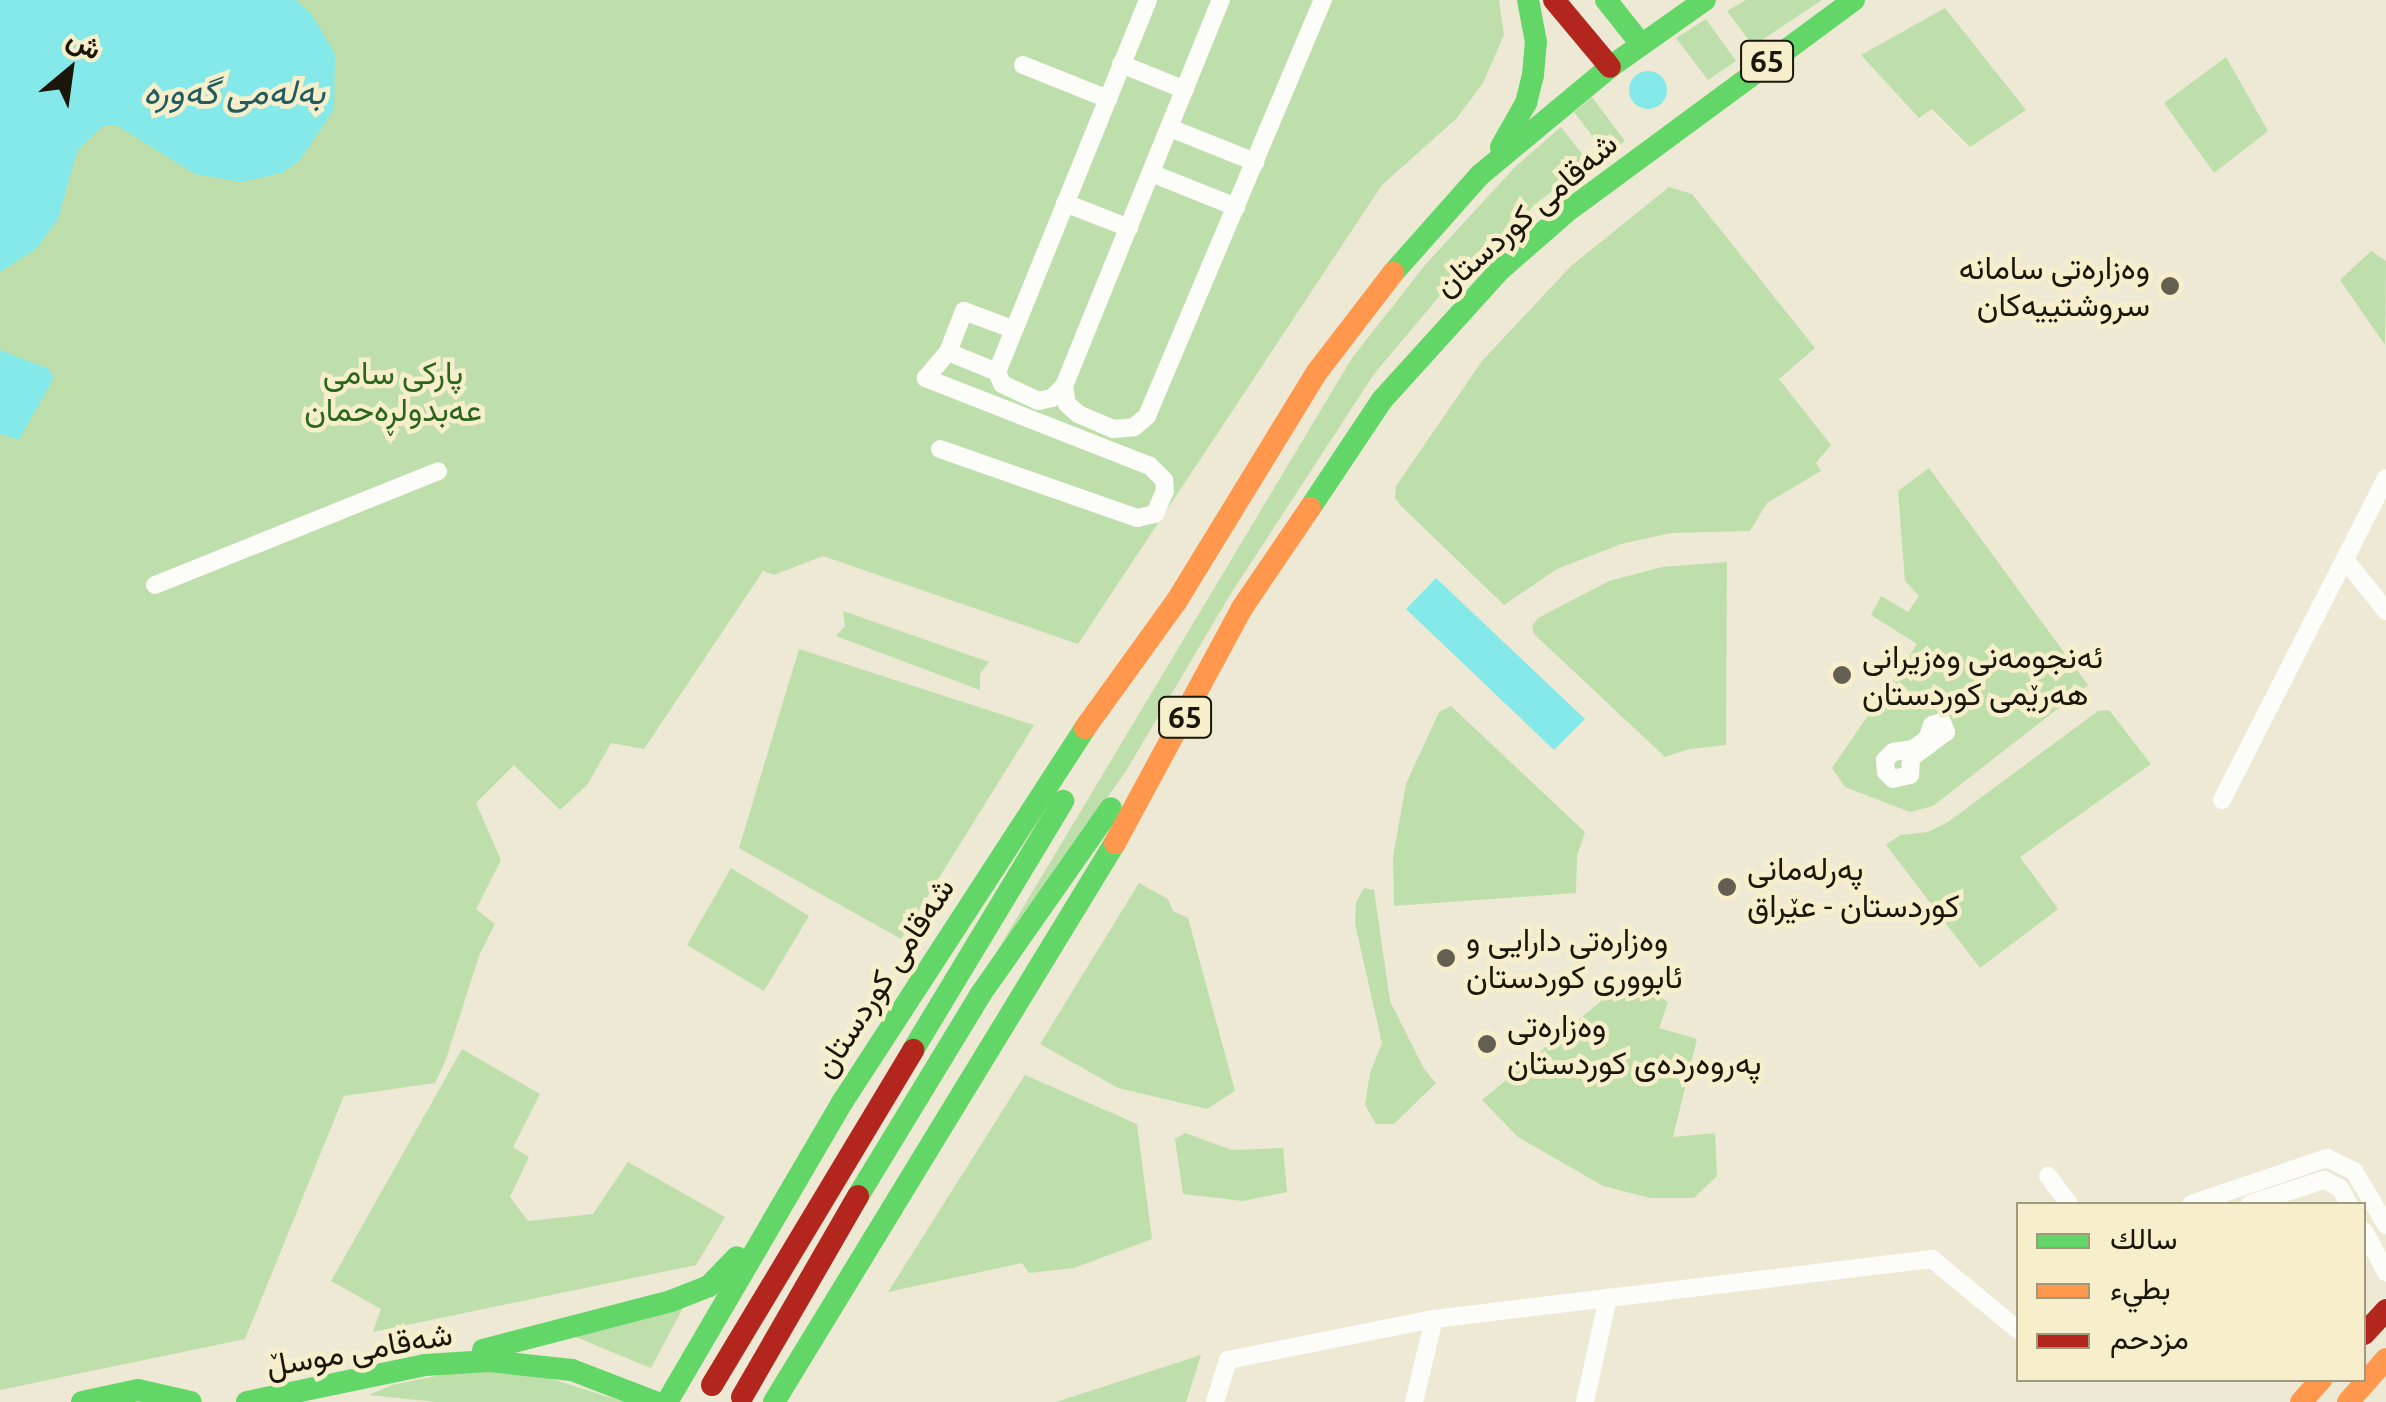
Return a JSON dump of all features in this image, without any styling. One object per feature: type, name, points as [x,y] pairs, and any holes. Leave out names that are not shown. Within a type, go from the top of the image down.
[{"type":"main road","points":[[1480,175],[1526,103],[1536,42],[1528,0]]},
{"type":"main road","points":[[1554,0],[1610,66]]},
{"type":"main road","points":[[1606,0],[1640,44]]},
{"type":"main road","name":"شەقامی کوردستان","points":[[712,1385],[1101,738],[1176,602],[1317,372],[1391,276],[1480,175],[1610,66],[1705,0]]},
{"type":"main road","name":"شەقامی کوردستان","points":[[742,1397],[831,1240],[980,995],[1053,894],[1382,400],[1500,270],[1613,175],[1854,0]]},
{"type":"main road","name":"شەقامی کوردستان","points":[[667,1402],[768,1226],[1076,738],[1176,602]]},
{"type":"main road","name":"شەقامی کوردستان","points":[[778,1398],[1149,787],[1228,633]]},
{"type":"main road","points":[[425,1365],[670,1301],[709,1286],[768,1226]]},
{"type":"main road","points":[[2366,1332],[2386,1310]]},
{"type":"main road","points":[[2366,1382],[2386,1359]]},
{"type":"main road","name":"شەقامی موسڵ","points":[[247,1402],[425,1365],[490,1361],[554,1366],[624,1387],[655,1402]]},
{"type":"main road","points":[[2301,1402],[2319,1382]]},
{"type":"main road","points":[[2348,1402],[2366,1382]]},
{"type":"main road","points":[[82,1402],[138,1390],[191,1402]]},
{"type":"street","points":[[1148,0],[997,372],[1002,384],[1038,401],[1052,398],[1064,386],[1221,0]]},
{"type":"street","points":[[1064,386],[1068,404],[1078,414],[1113,429],[1134,427],[1147,416],[1323,0]]},
{"type":"street","points":[[1121,64],[1185,90]]},
{"type":"street","points":[[1023,65],[1108,98]]},
{"type":"street","points":[[1170,128],[1255,162]]},
{"type":"street","points":[[1151,173],[1236,206]]},
{"type":"street","points":[[1065,202],[1129,228]]},
{"type":"street","points":[[940,448],[1137,518],[1155,514],[1166,491],[1164,480],[1150,466],[926,378],[948,352],[964,311],[1012,329]]},
{"type":"street","points":[[948,352],[997,372]]},
{"type":"street","points":[[155,585],[438,470]]},
{"type":"street","points":[[2222,800],[2386,478]]},
{"type":"street","points":[[2346,560],[2386,611]]},
{"type":"street","points":[[2197,1202],[2326,1158],[2354,1171],[2386,1225]]},
{"type":"street","points":[[2048,1176],[2068,1202]]},
{"type":"street","points":[[2256,1202],[2324,1180],[2340,1188],[2348,1202]]},
{"type":"street","points":[[2366,1235],[2386,1272]]},
{"type":"street","points":[[1215,1402],[1228,1360],[1434,1319],[1932,1259],[2016,1328]]},
{"type":"street","points":[[1585,1402],[1608,1296]]},
{"type":"street","points":[[1414,1402],[1434,1319]]},
{"type":"green space","name":"پارکی سامی عەبدولڕەحمان","points":[[0,0],[1499,0],[1504,35],[1483,83],[1457,118],[1382,185],[1078,644],[823,556],[774,575],[763,571],[644,749],[611,743],[588,784],[560,810],[514,765],[476,803],[501,860],[476,909],[495,924],[479,956],[445,1062],[435,1083],[344,1096],[245,1339],[0,1390]]},
{"type":"green space","points":[[1746,0],[1822,0],[1753,46],[1727,11]]},
{"type":"green space","points":[[1945,8],[2026,110],[1970,147],[1932,109],[1919,118],[1861,55]]},
{"type":"green space","points":[[1706,19],[1736,61],[1708,80],[1676,38]]},
{"type":"green space","points":[[2226,57],[2268,131],[2214,173],[2164,103]]},
{"type":"green space","points":[[1592,97],[1625,141],[1606,154],[1574,112]]},
{"type":"green space","points":[[1561,127],[1590,164],[1539,201],[1448,286],[1374,374],[1230,595],[1126,771],[994,956],[1352,358],[1425,265],[1514,168]]},
{"type":"green space","points":[[1669,187],[1692,194],[1815,348],[1779,379],[1831,445],[1816,463],[1821,471],[1767,503],[1750,531],[1671,533],[1621,544],[1557,569],[1504,605],[1401,506],[1395,498],[1396,486],[1482,361],[1571,266]]},
{"type":"green space","points":[[2371,251],[2386,261],[2385,345],[2340,280]]},
{"type":"green space","points":[[1929,468],[2088,685],[1933,806],[1910,812],[1845,787],[1832,768],[1917,644],[1871,615],[1881,596],[1908,612],[1919,596],[1905,581],[1898,491]]},
{"type":"green space","points":[[1727,562],[1726,745],[1689,749],[1665,757],[1534,634],[1532,626],[1538,618],[1609,581],[1662,567]]},
{"type":"green space","points":[[843,611],[989,662],[980,674],[980,690],[836,636],[845,626]]},
{"type":"green space","points":[[799,649],[1034,725],[901,939],[739,848]]},
{"type":"green space","points":[[1451,706],[1585,832],[1577,856],[1576,893],[1394,906],[1393,857],[1406,784],[1439,712]]},
{"type":"green space","points":[[2109,710],[2151,764],[2020,857],[2058,909],[1980,968],[1886,845],[1900,835],[1928,832],[1948,822],[2098,711]]},
{"type":"green space","points":[[731,868],[809,916],[764,991],[687,945]]},
{"type":"green space","points":[[1139,883],[1168,899],[1173,911],[1188,918],[1235,1091],[1207,1109],[1118,1088],[1040,1044]]},
{"type":"green space","points":[[1364,888],[1374,890],[1390,1001],[1424,1069],[1436,1083],[1394,1124],[1376,1124],[1365,1105],[1370,1073],[1382,1043],[1355,924],[1356,902]]},
{"type":"green space","points":[[1630,977],[1668,1002],[1659,1028],[1697,1039],[1673,1137],[1715,1133],[1717,1176],[1694,1198],[1650,1198],[1603,1186],[1518,1137],[1482,1100]]},
{"type":"green space","points":[[462,1049],[540,1094],[513,1147],[529,1157],[510,1197],[528,1221],[593,1214],[628,1162],[725,1217],[696,1265],[373,1332],[381,1309],[331,1281]]},
{"type":"green space","points":[[1025,1075],[1137,1124],[1152,1239],[1074,1268],[1029,1273],[1022,1263],[888,1292]]},
{"type":"green space","points":[[1185,1133],[1232,1150],[1283,1148],[1287,1192],[1243,1201],[1183,1194],[1175,1139]]},
{"type":"green space","points":[[683,1308],[651,1368],[568,1334]]},
{"type":"green space","points":[[1201,1355],[1186,1402],[1056,1402]]},
{"type":"green space","points":[[465,1370],[530,1372],[624,1402],[436,1402],[369,1395],[392,1385]]},
{"type":"water","name":"بەلەمی گەورە","points":[[0,0],[296,0],[312,15],[335,54],[334,109],[300,160],[282,173],[241,182],[195,174],[116,125],[103,126],[77,151],[58,219],[37,248],[0,272]]},
{"type":"water","points":[[1648,71],[1661,77],[1667,90],[1661,103],[1648,109],[1635,103],[1629,90],[1635,77]]},
{"type":"water","points":[[0,350],[49,369],[54,378],[19,440],[0,434]]},
{"type":"water","points":[[1436,578],[1585,719],[1554,750],[1406,609]]},
{"type":"traffic: fast","points":[[1501,147],[1526,103],[1533,75],[1536,42],[1528,0]]},
{"type":"traffic: fast","points":[[1606,0],[1641,44]]},
{"type":"traffic: fast","points":[[1393,273],[1480,175],[1610,67],[1705,0]]},
{"type":"traffic: fast","points":[[1310,508],[1382,400],[1500,270],[1565,213],[1854,0]]},
{"type":"traffic: fast","points":[[667,1402],[843,1101],[1085,728]]},
{"type":"traffic: fast","points":[[913,1050],[1063,801]]},
{"type":"traffic: fast","points":[[858,1196],[980,995],[1111,808]]},
{"type":"traffic: fast","points":[[774,1402],[1115,843]]},
{"type":"traffic: fast","points":[[483,1350],[671,1301],[709,1286],[737,1257]]},
{"type":"traffic: fast","points":[[247,1402],[425,1365],[489,1361],[572,1370],[655,1402]]},
{"type":"traffic: fast","points":[[82,1402],[138,1390],[191,1402]]},
{"type":"traffic: slow","points":[[1085,728],[1176,602],[1317,372],[1393,273]]},
{"type":"traffic: slow","points":[[1115,843],[1242,608],[1310,508]]},
{"type":"traffic: slow","points":[[2366,1382],[2386,1359]]},
{"type":"traffic: slow","points":[[2301,1402],[2319,1382]]},
{"type":"traffic: slow","points":[[2348,1402],[2366,1382]]},
{"type":"traffic: jam","points":[[1554,0],[1610,67]]},
{"type":"traffic: jam","points":[[712,1385],[913,1050]]},
{"type":"traffic: jam","points":[[742,1397],[858,1196]]},
{"type":"traffic: jam","points":[[2366,1332],[2386,1310]]},
{"type":"place","name":"وەزارەتی سامانە سروشتییەکان","points":[[2170,286]]},
{"type":"place","name":"ئەنجومەنی وەزیرانی هەرێمی کوردستان","points":[[1842,675]]},
{"type":"place","name":"پەرلەمانی کوردستان - عێراق","points":[[1727,887]]},
{"type":"place","name":"وەزارەتی دارایی و ئابووری کوردستان","points":[[1446,958]]},
{"type":"place","name":"وەزارەتی پەروەردەی کوردستان","points":[[1487,1044]]}]
